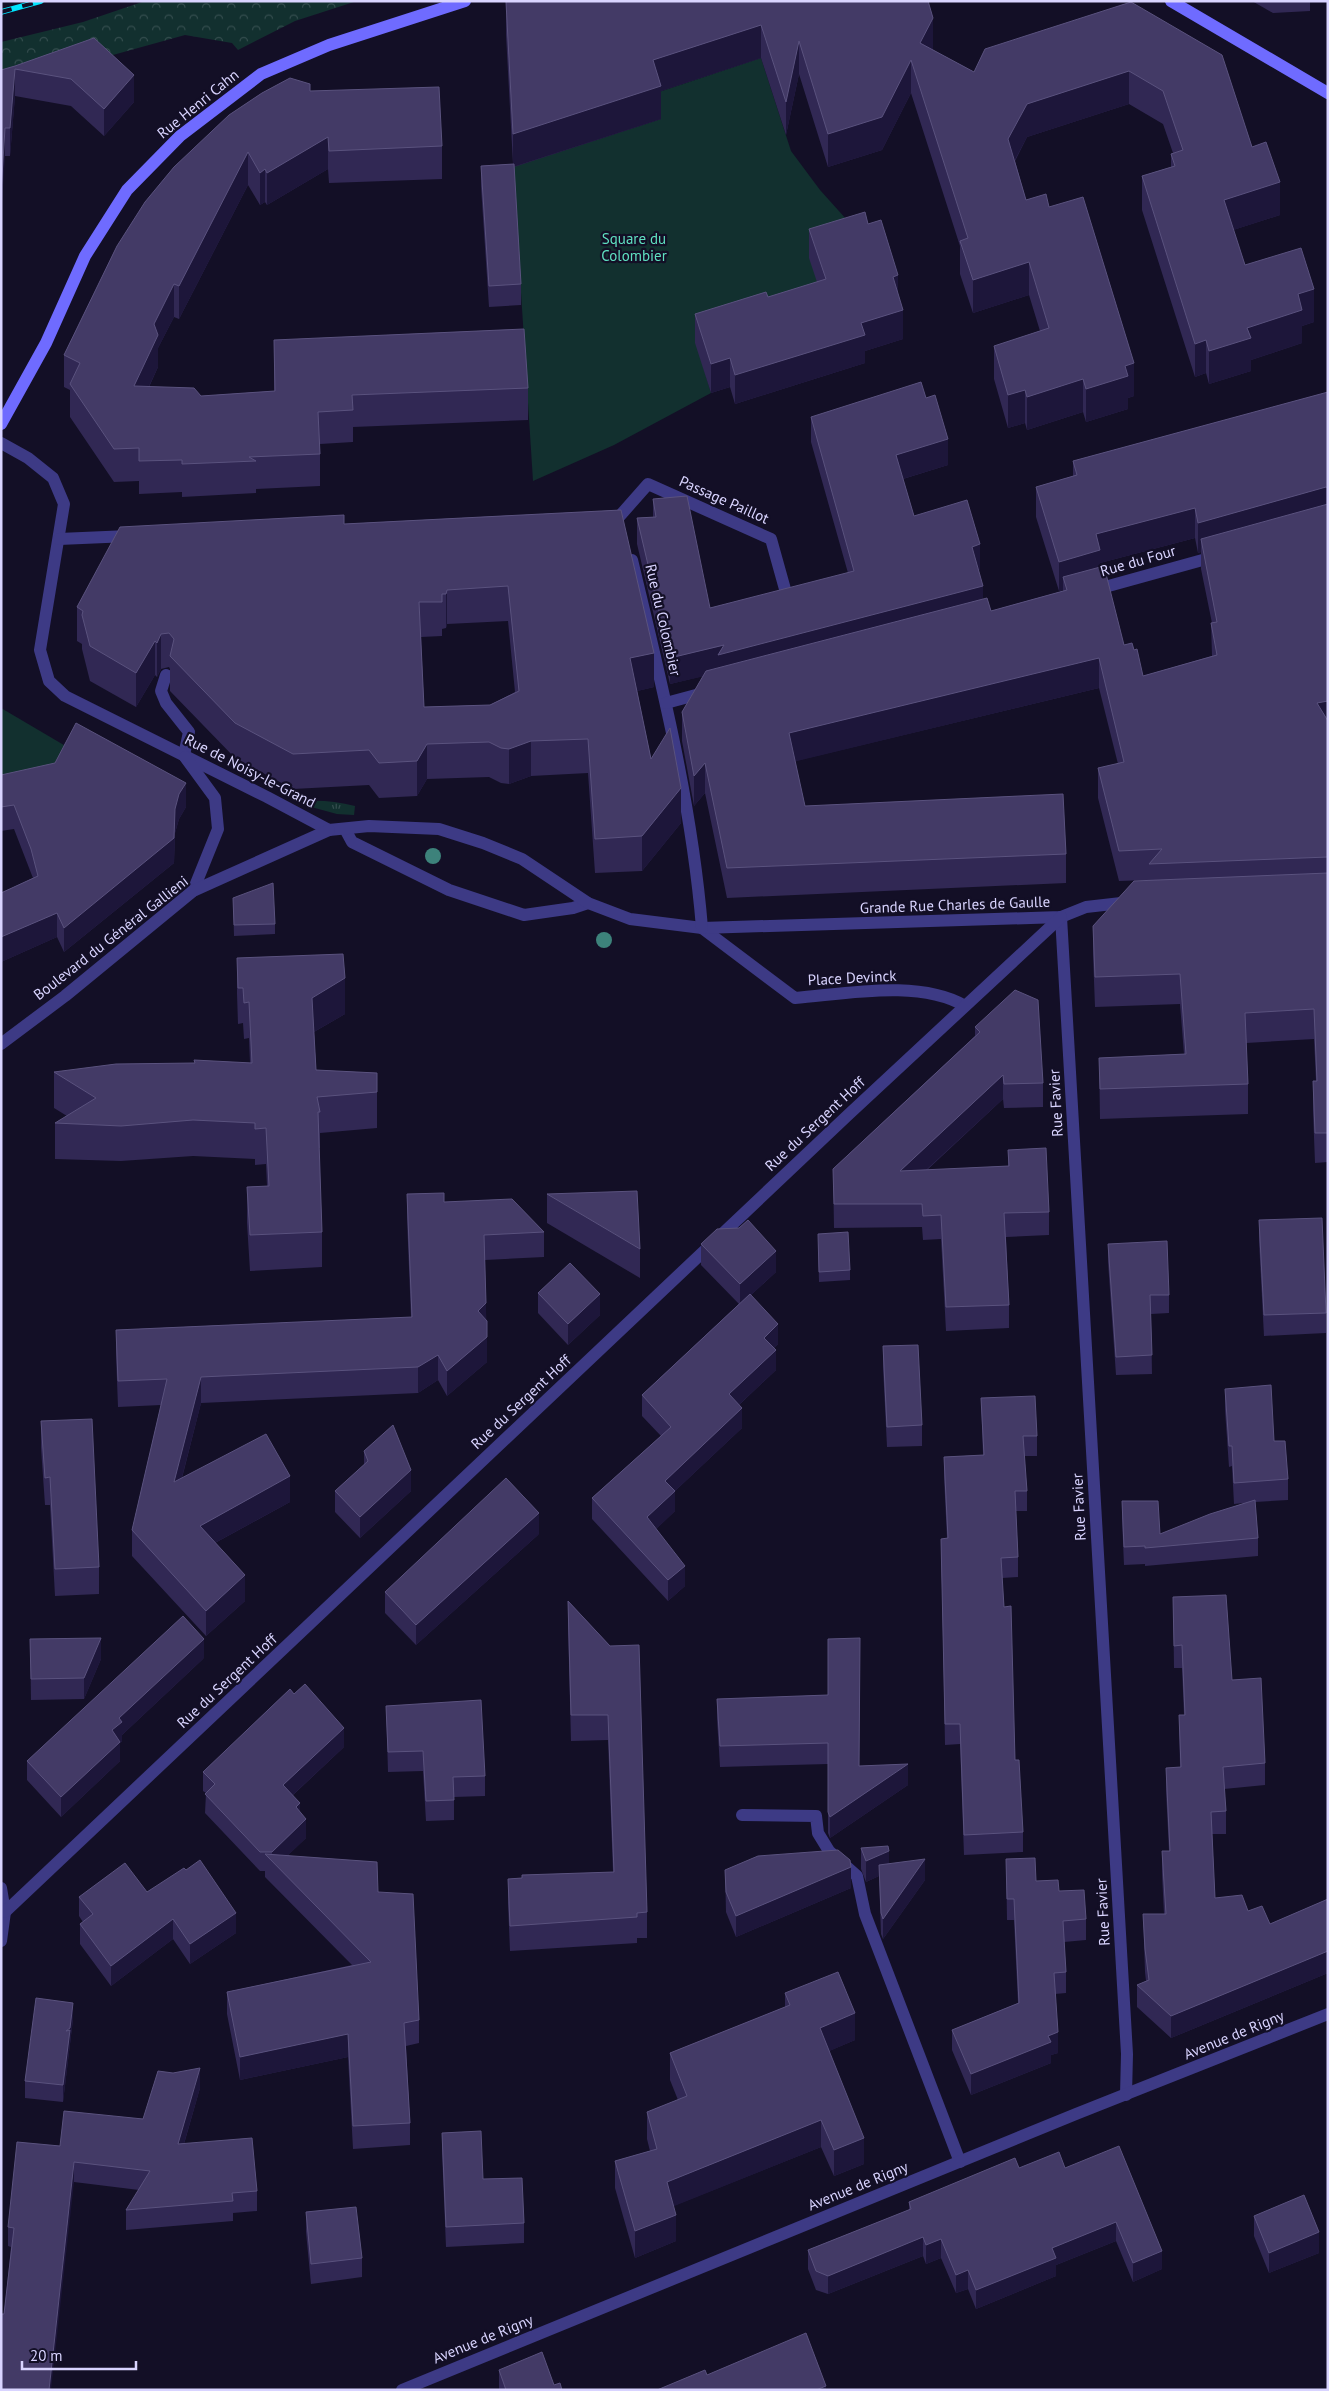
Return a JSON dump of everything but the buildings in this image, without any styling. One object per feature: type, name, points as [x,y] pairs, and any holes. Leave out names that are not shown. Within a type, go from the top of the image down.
[{"type":"main road","name":"Rue Henri Cahn","points":[[1,424],[46,343],[85,256],[127,190],[180,136],[261,74],[329,45],[464,1]]},
{"type":"main road","points":[[1171,1],[1328,93]]},
{"type":"street","name":"Rue de Noisy-le-Grand","points":[[1,443],[28,458],[53,478],[64,504],[40,650],[49,681],[65,696],[184,754],[329,830],[345,830],[369,826],[439,829],[484,843],[522,859],[588,903],[630,919],[702,928]]},
{"type":"street","name":"Passage Paillot","points":[[616,520],[648,484],[771,538],[788,600]]},
{"type":"street","points":[[59,539],[143,535]]},
{"type":"street","name":"Rue du Colombier","points":[[629,546],[666,703],[697,874],[702,928]]},
{"type":"street","name":"Rue du Four","points":[[1083,593],[1234,551]]},
{"type":"street","points":[[166,675],[162,691],[166,703],[190,732],[184,754],[215,798],[218,829],[193,891]]},
{"type":"street","points":[[666,703],[720,688]]},
{"type":"street","name":"Boulevard du Général Gallieni","points":[[1,1044],[65,996],[193,891],[329,830]]},
{"type":"street","points":[[345,830],[352,842],[449,890],[524,915],[573,908],[588,903]]},
{"type":"street","name":"Grande Rue Charles de Gaulle","points":[[702,928],[1061,918],[1086,907],[1113,903],[1142,902]]},
{"type":"street","name":"Rue du Sergent Hoff","points":[[3,1912],[964,1006],[1061,918]]},
{"type":"street","name":"Rue Favier","points":[[1061,918],[1127,2054],[1126,2095]]},
{"type":"street","name":"Place Devinck","points":[[702,928],[795,998],[890,990],[949,996],[964,1006]]},
{"type":"street","points":[[742,1815],[816,1816],[818,1833],[829,1851],[857,1876],[865,1914],[960,2162]]},
{"type":"street","points":[[1,1888],[3,1912],[1,1941]]},
{"type":"street","name":"Avenue de Rigny","points":[[402,2390],[1328,2014]]},
{"type":"green space","points":[[145,1],[357,1],[295,21],[238,50],[232,43],[185,35],[1,86],[1,42],[83,22]]},
{"type":"green space","name":"Square du Colombier","points":[[761,58],[791,151],[820,190],[865,240],[821,293],[696,342],[711,393],[614,445],[533,481],[513,167],[661,119],[653,94]]},
{"type":"green space","points":[[1,708],[74,751],[1,799]]},
{"type":"green space","points":[[302,801],[328,801],[355,806],[354,815],[337,814],[304,805]]},
{"type":"railway","points":[[1,12],[41,1]]}]
